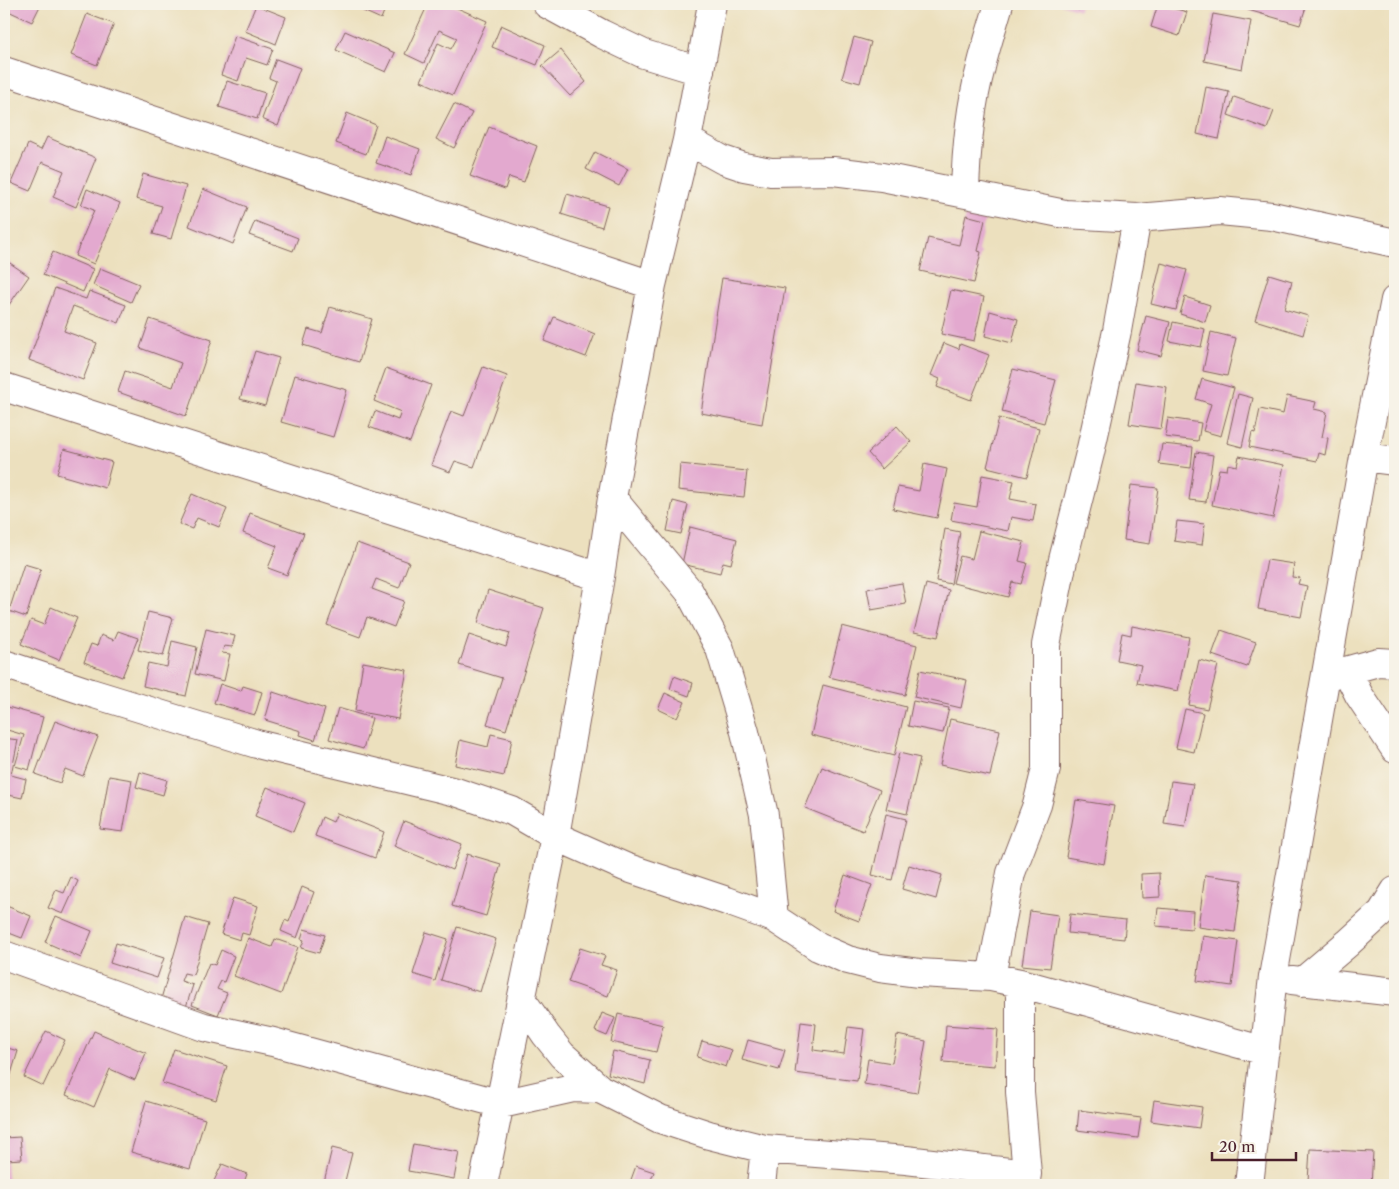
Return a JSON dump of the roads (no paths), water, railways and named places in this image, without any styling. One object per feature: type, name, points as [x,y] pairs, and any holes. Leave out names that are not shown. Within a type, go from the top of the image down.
[{"type":"street","points":[[547,4],[644,54],[700,71]]},
{"type":"street","points":[[483,1185],[555,836],[612,498],[652,285],[687,140],[712,4]]},
{"type":"street","points":[[965,193],[966,155],[980,68],[999,4]]},
{"type":"street","points":[[4,71],[652,285]]},
{"type":"street","points":[[687,140],[723,160],[744,168],[771,172],[833,171],[882,177],[1065,214],[1137,218],[1220,210],[1272,216],[1395,243]]},
{"type":"street","points":[[991,977],[1011,873],[1037,805],[1046,769],[1046,645],[1063,560],[1090,453],[1117,331],[1137,218]]},
{"type":"street","points":[[1249,1185],[1273,977],[1337,674],[1364,457],[1395,300]]},
{"type":"street","points":[[4,386],[600,578]]},
{"type":"street","points":[[1364,457],[1395,461]]},
{"type":"street","points":[[612,498],[689,591],[720,648],[746,732],[764,815],[774,918]]},
{"type":"street","points":[[1337,674],[1378,662],[1395,663]]},
{"type":"street","points":[[4,664],[257,744],[456,792],[512,811],[555,836],[625,867],[774,918],[818,947],[848,960],[880,968],[919,973],[991,977],[1020,983],[1265,1051]]},
{"type":"street","points":[[1337,674],[1359,695],[1395,749]]},
{"type":"street","points":[[1302,982],[1382,912],[1395,891]]},
{"type":"street","points":[[4,955],[204,1026],[273,1042],[501,1104],[573,1088],[600,1089]]},
{"type":"street","points":[[1273,977],[1395,992]]},
{"type":"street","points":[[522,1000],[562,1055],[600,1089],[660,1119],[709,1135],[765,1149],[906,1160],[1026,1180],[1020,1092],[1020,983]]},
{"type":"street","points":[[761,1185],[765,1149]]}]
